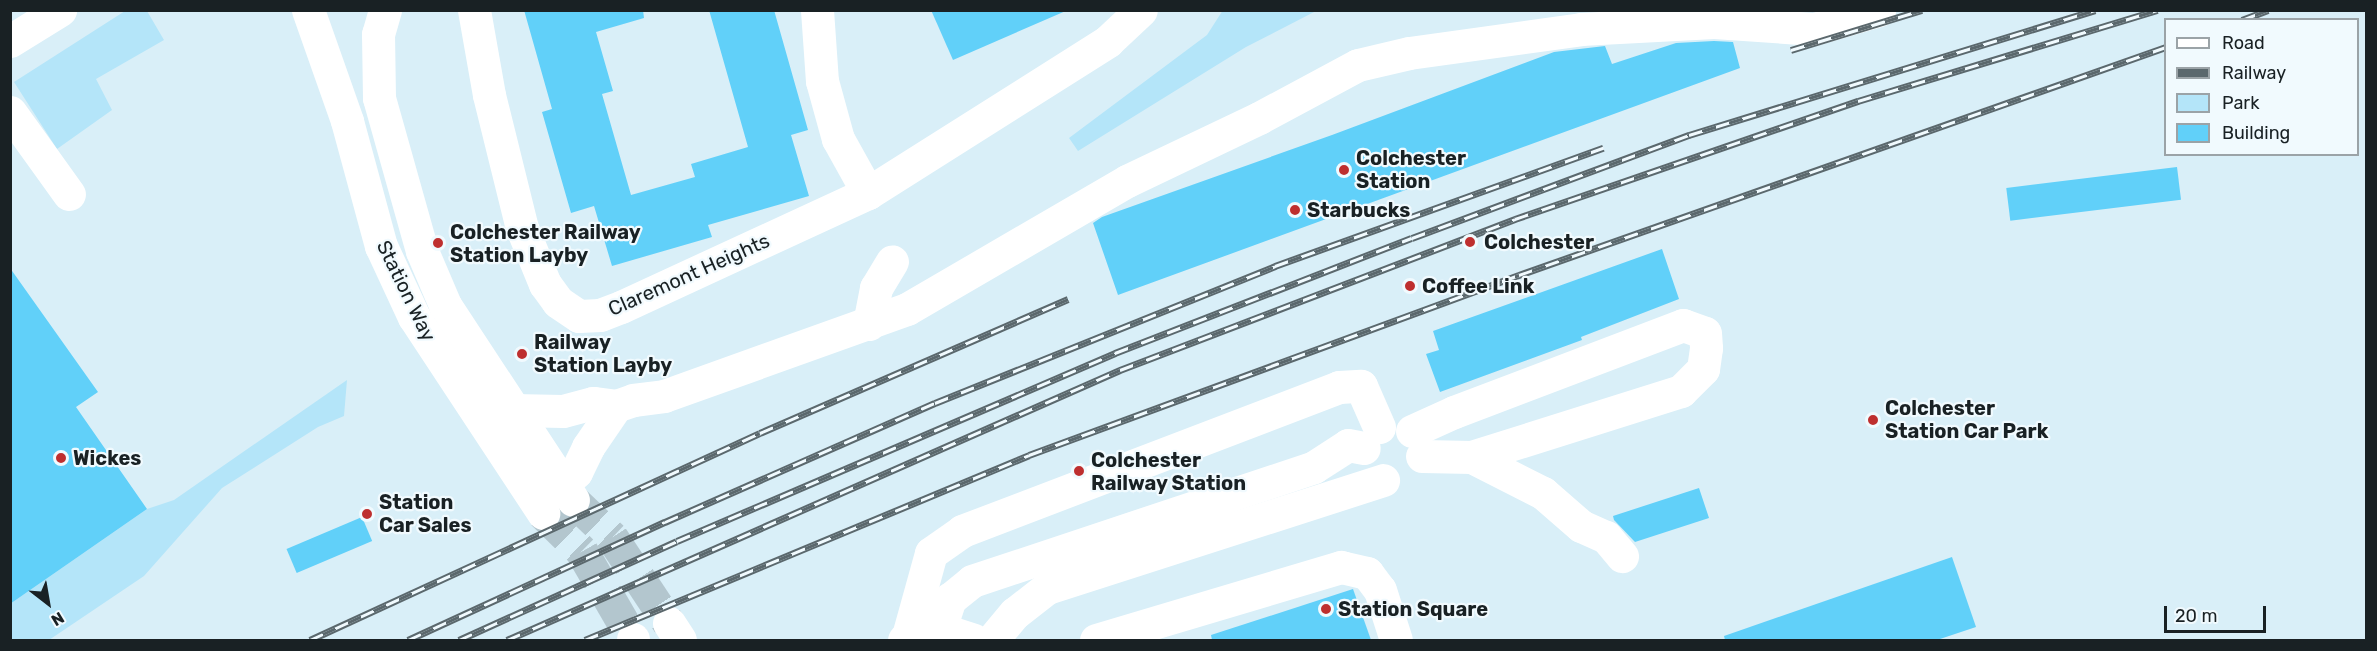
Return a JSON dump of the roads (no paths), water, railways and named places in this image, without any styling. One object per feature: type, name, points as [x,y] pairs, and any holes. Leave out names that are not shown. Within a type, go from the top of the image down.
[{"type":"street","points":[[10,41],[46,10]]},
{"type":"street","points":[[10,41],[60,10]]},
{"type":"street","name":"Station Way","points":[[308,10],[346,121],[381,246],[409,307],[543,513]]},
{"type":"street","name":"Station Way","points":[[385,10],[378,34],[379,98],[412,225],[446,305],[512,410],[568,492],[588,447],[616,406]]},
{"type":"street","name":"Claremont Heights","points":[[474,10],[489,95],[522,228],[545,284],[558,302],[579,316],[600,315],[621,307],[868,193],[1108,41],[1141,10]]},
{"type":"street","points":[[817,10],[822,81],[838,139],[868,193]]},
{"type":"street","points":[[512,410],[563,411],[593,403],[616,406],[633,400],[664,396],[870,324],[923,300],[1127,181],[1259,118],[1358,65],[1409,53],[1581,29],[1714,22],[1814,30],[1879,10]]},
{"type":"street","points":[[10,112],[69,194]]},
{"type":"street","points":[[870,324],[876,288],[892,261]]},
{"type":"street","points":[[1417,444],[1454,411],[1683,325],[1705,333],[1706,348],[1703,369],[1681,391],[1472,457]]},
{"type":"street","points":[[906,638],[931,553],[962,531],[1339,387],[1361,386],[1371,438],[1367,466],[1383,480]]},
{"type":"street","points":[[940,629],[950,599],[972,581],[1314,467],[1348,445],[1371,438],[1397,424],[1417,444],[1472,457],[1543,494],[1581,526],[1606,537],[1622,556]]},
{"type":"street","points":[[992,640],[1015,613],[1047,588],[1383,480],[1395,482],[1410,476],[1420,465],[1417,444]]},
{"type":"street","points":[[1096,640],[1341,567],[1367,573],[1380,590],[1396,640]]},
{"type":"street","points":[[906,638],[940,629],[973,640]]},
{"type":"tunnel","points":[[573,500],[612,537],[669,623]]},
{"type":"tunnel","points":[[543,513],[582,551],[633,639]]},
{"type":"railway","points":[[1791,50],[1922,10]]},
{"type":"railway","points":[[459,640],[677,541],[1115,353],[1412,238],[1689,135],[2095,10]]},
{"type":"railway","points":[[507,640],[1120,370],[1515,219],[1858,101],[2158,10]]},
{"type":"railway","points":[[2247,18],[2268,10]]},
{"type":"railway","points":[[585,640],[1029,455],[1519,275],[2164,48]]},
{"type":"railway","points":[[408,640],[665,522],[935,403],[1275,266],[1603,148]]},
{"type":"railway","points":[[310,640],[760,433],[1068,299]]},
{"type":"place","name":"Colchester Station","points":[[1344,170]]},
{"type":"place","name":"Starbucks","points":[[1295,210]]},
{"type":"place","name":"Colchester","points":[[1470,242]]},
{"type":"place","name":"Colchester Railway Station Layby","points":[[438,243]]},
{"type":"place","name":"Coffee Link","points":[[1410,286]]},
{"type":"place","name":"Railway Station Layby","points":[[522,354]]},
{"type":"place","name":"Colchester Station Car Park","points":[[1873,420]]},
{"type":"place","name":"Wickes","points":[[61,458]]},
{"type":"place","name":"Colchester Railway Station","points":[[1079,471]]},
{"type":"place","name":"Station Car Sales","points":[[367,514]]},
{"type":"place","name":"Station Square","points":[[1326,609]]}]
